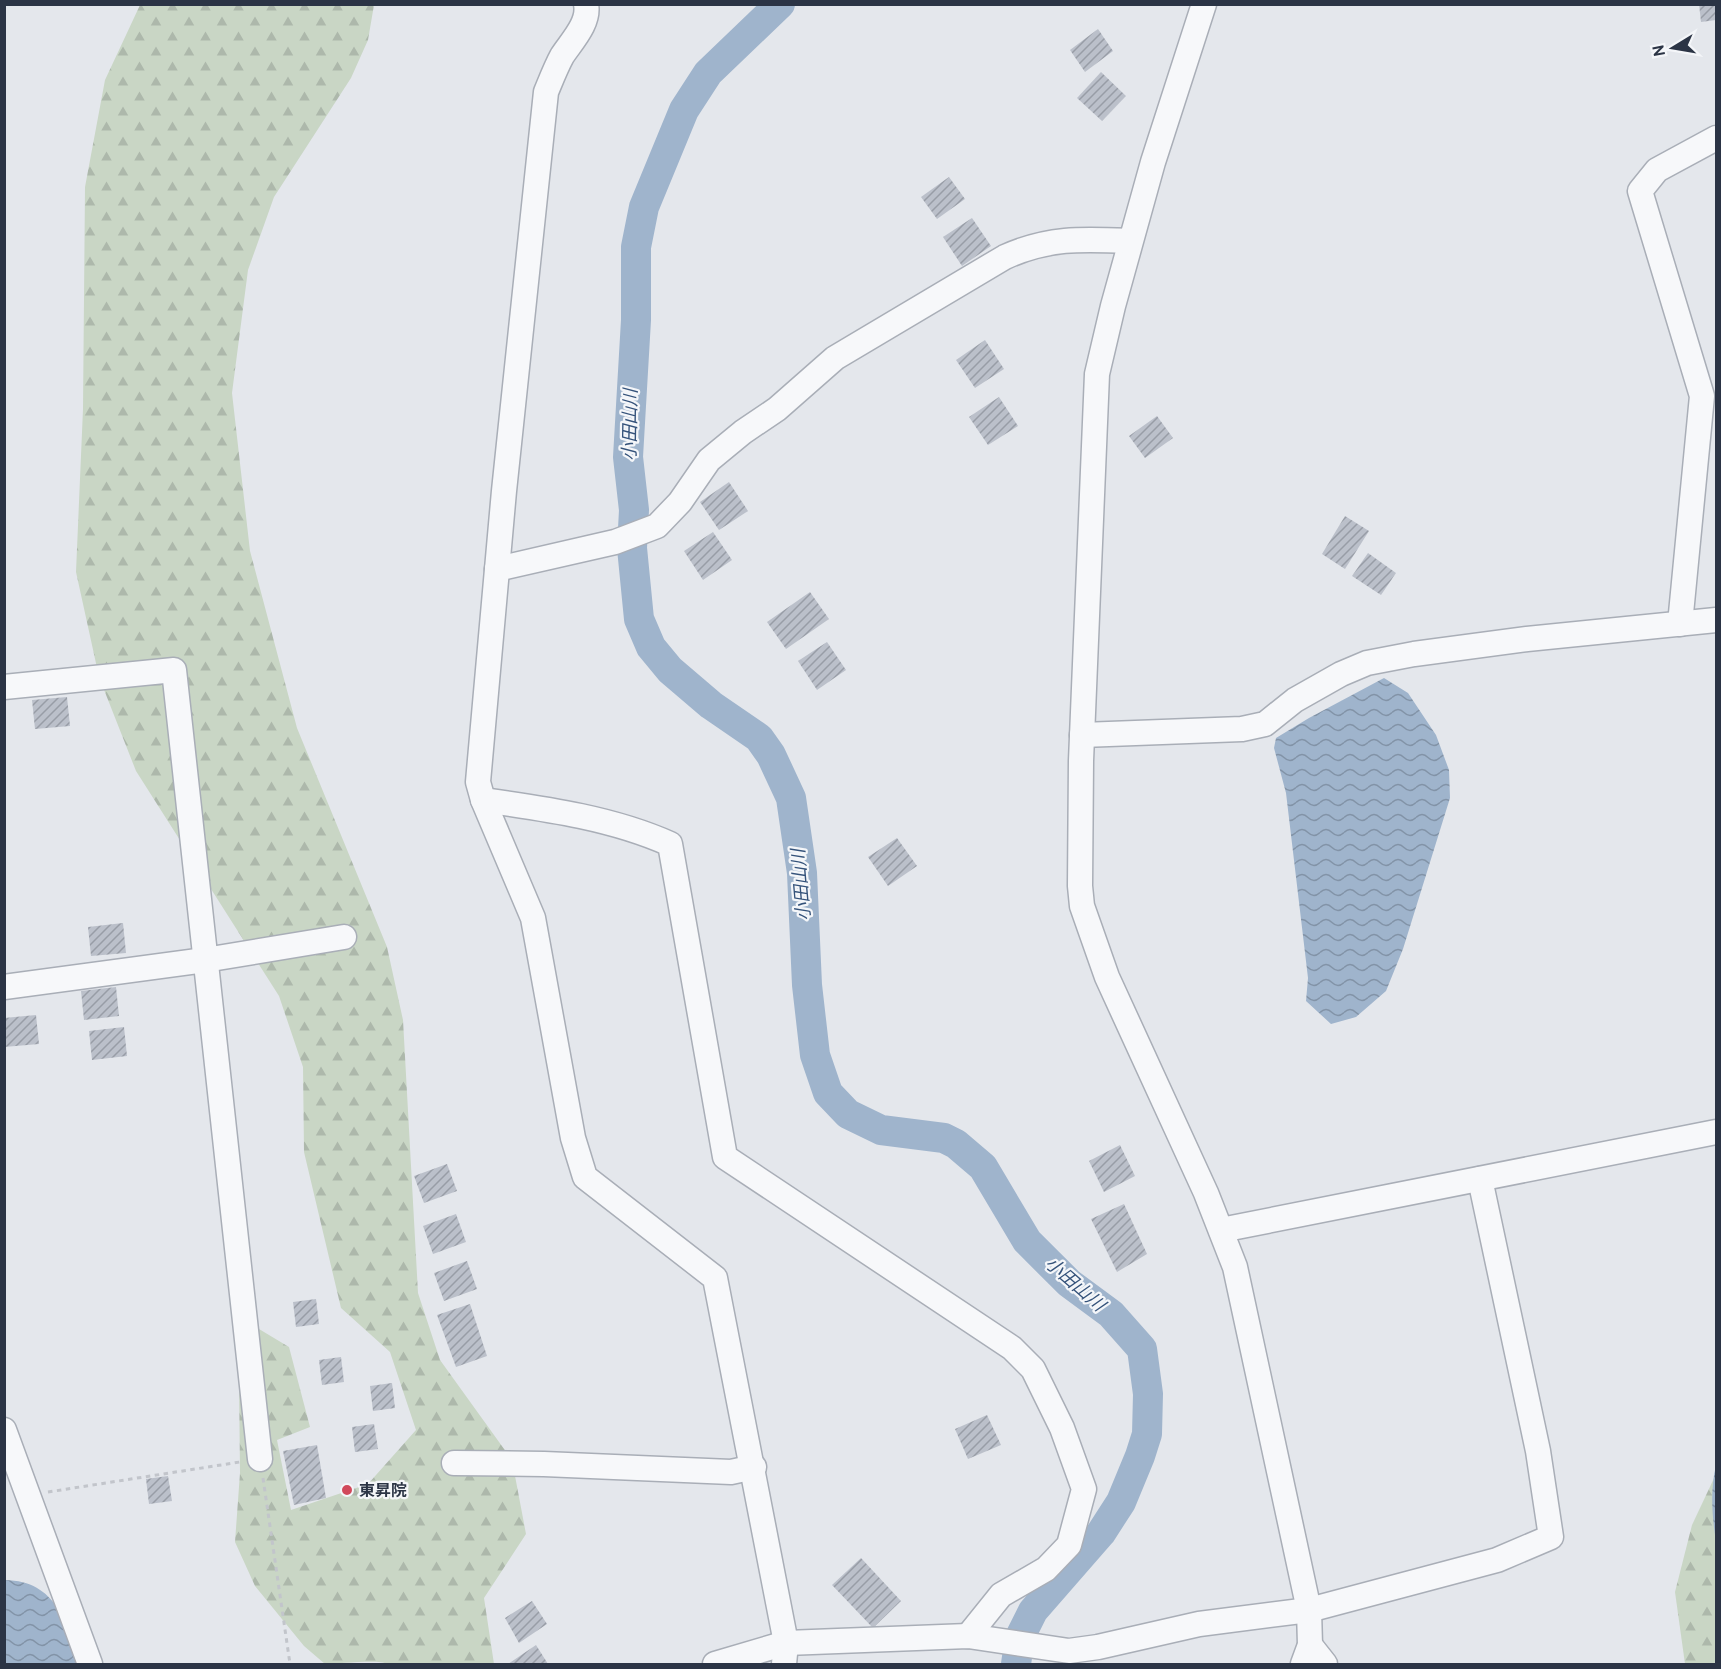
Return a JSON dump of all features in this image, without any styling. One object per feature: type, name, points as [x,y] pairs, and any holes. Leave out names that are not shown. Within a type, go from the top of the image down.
[{"type":"street","points":[[586,4],[587,8],[579,31],[561,57],[546,92],[482,719],[478,782],[483,800],[533,918],[573,1138],[585,1177],[715,1278],[754,1467],[785,1654]]},
{"type":"street","points":[[1204,4],[1130,241],[1097,374],[1082,735],[1080,886],[1082,906],[1107,977],[1221,1230],[1235,1267],[1309,1610],[1306,1655],[1325,1665]]},
{"type":"street","points":[[1680,624],[1702,396],[1640,191],[1657,170],[1716,138]]},
{"type":"street","points":[[497,569],[615,542],[657,526],[680,502],[709,460],[743,432],[777,409],[835,358],[1005,257],[1028,247],[1067,239],[1130,241]]},
{"type":"street","points":[[1082,735],[1242,729],[1265,724],[1295,700],[1341,674],[1367,663],[1414,654],[1527,639],[1716,620]]},
{"type":"street","points":[[4,687],[174,670],[260,1459]]},
{"type":"street","points":[[483,800],[543,808],[648,834],[670,844],[725,1157],[1012,1348],[1033,1369],[1062,1428],[1084,1489],[1069,1545],[1046,1569],[1001,1595],[968,1636]]},
{"type":"street","points":[[4,987],[205,960],[344,937]]},
{"type":"street","points":[[1221,1230],[1716,1132]]},
{"type":"street","points":[[715,1665],[785,1654],[968,1636],[1069,1651],[1199,1624],[1309,1610],[1497,1560],[1551,1537],[1538,1451],[1480,1179]]},
{"type":"street","points":[[4,1430],[90,1665]]},
{"type":"street","points":[[454,1463],[544,1464],[731,1472],[754,1467]]},
{"type":"path","points":[[28,1495],[260,1459],[290,1665]]},
{"type":"green space","points":[[140,5],[374,5],[368,40],[351,78],[274,197],[248,270],[232,393],[250,551],[297,728],[387,947],[403,1020],[418,1293],[440,1360],[512,1460],[526,1534],[484,1598],[494,1664],[368,1662],[325,1664],[304,1646],[255,1586],[235,1542],[240,1473],[239,1380],[259,1329],[289,1347],[310,1427],[277,1440],[291,1510],[368,1484],[416,1430],[390,1352],[341,1308],[304,1152],[303,1067],[279,996],[136,771],[99,677],[76,572],[83,409],[85,187],[105,80]]},
{"type":"green space","points":[[1716,1474],[1716,1664],[1685,1664],[1675,1592],[1692,1525]]},
{"type":"water","points":[[1384,678],[1408,693],[1436,735],[1449,770],[1450,798],[1403,949],[1386,991],[1356,1017],[1331,1024],[1306,1001],[1308,978],[1286,793],[1274,748],[1276,738]]},
{"type":"water","points":[[1716,1465],[1716,1542],[1712,1503]]},
{"type":"water","points":[[5,1580],[23,1582],[48,1596],[64,1620],[80,1664],[5,1664]]},
{"type":"building","points":[[1699,4],[1716,4],[1716,20],[1701,22]]},
{"type":"building","points":[[1098,29],[1113,51],[1085,72],[1070,50]]},
{"type":"building","points":[[1101,72],[1126,96],[1102,121],[1077,98]]},
{"type":"building","points":[[949,177],[965,199],[937,219],[921,197]]},
{"type":"building","points":[[972,218],[991,246],[962,266],[943,237]]},
{"type":"building","points":[[985,340],[1004,369],[975,388],[956,360]]},
{"type":"building","points":[[999,397],[1018,426],[988,445],[969,417]]},
{"type":"building","points":[[1157,416],[1173,438],[1145,458],[1129,436]]},
{"type":"building","points":[[729,482],[748,511],[719,530],[700,502]]},
{"type":"building","points":[[1345,516],[1369,531],[1345,569],[1322,554]]},
{"type":"building","points":[[713,532],[732,560],[703,580],[684,551]]},
{"type":"building","points":[[1368,553],[1396,573],[1381,595],[1352,576]]},
{"type":"building","points":[[810,592],[829,619],[786,649],[767,622]]},
{"type":"building","points":[[827,642],[846,670],[817,690],[798,661]]},
{"type":"building","points":[[67,697],[70,726],[35,729],[32,700]]},
{"type":"building","points":[[897,838],[917,866],[888,886],[868,857]]},
{"type":"building","points":[[123,923],[126,953],[91,956],[88,927]]},
{"type":"building","points":[[116,987],[119,1016],[84,1020],[81,991]]},
{"type":"building","points":[[36,1015],[39,1044],[4,1047],[4,1018]]},
{"type":"building","points":[[124,1027],[127,1056],[92,1060],[89,1031]]},
{"type":"building","points":[[1120,1145],[1135,1176],[1104,1192],[1089,1161]]},
{"type":"building","points":[[447,1164],[457,1191],[424,1203],[414,1176]]},
{"type":"building","points":[[1124,1204],[1147,1254],[1117,1272],[1091,1219]]},
{"type":"building","points":[[456,1214],[466,1242],[433,1254],[423,1226]]},
{"type":"building","points":[[467,1261],[477,1289],[444,1301],[434,1273]]},
{"type":"building","points":[[316,1299],[319,1324],[296,1327],[293,1302]]},
{"type":"building","points":[[470,1304],[487,1356],[456,1367],[437,1315]]},
{"type":"building","points":[[341,1357],[344,1382],[322,1385],[319,1360]]},
{"type":"building","points":[[392,1383],[395,1408],[373,1411],[370,1386]]},
{"type":"building","points":[[987,1415],[1001,1445],[968,1459],[955,1429]]},
{"type":"building","points":[[374,1424],[378,1449],[355,1452],[352,1427]]},
{"type":"building","points":[[317,1445],[326,1498],[294,1505],[283,1451]]},
{"type":"building","points":[[168,1476],[172,1501],[149,1504],[146,1479]]},
{"type":"building","points":[[861,1558],[901,1601],[873,1628],[832,1585]]},
{"type":"building","points":[[532,1601],[547,1624],[519,1643],[505,1618]]},
{"type":"building","points":[[536,1645],[548,1664],[508,1664]]},
{"type":"waterway","name":"小田山川","points":[[780,4],[708,73],[684,110],[644,207],[636,247],[636,320],[628,457],[634,510],[632,548],[639,619],[651,647],[670,670],[711,705],[759,738],[771,755],[791,798],[802,873],[807,985],[815,1055],[828,1093],[848,1114],[881,1130],[944,1138],[956,1144],[983,1167],[1027,1241],[1069,1283],[1111,1314],[1142,1349],[1148,1394],[1147,1434],[1140,1456],[1121,1502],[1101,1533],[1033,1611],[1020,1637],[1016,1664]]},
{"type":"place","name":"東昇院","points":[[347,1490]]}]
